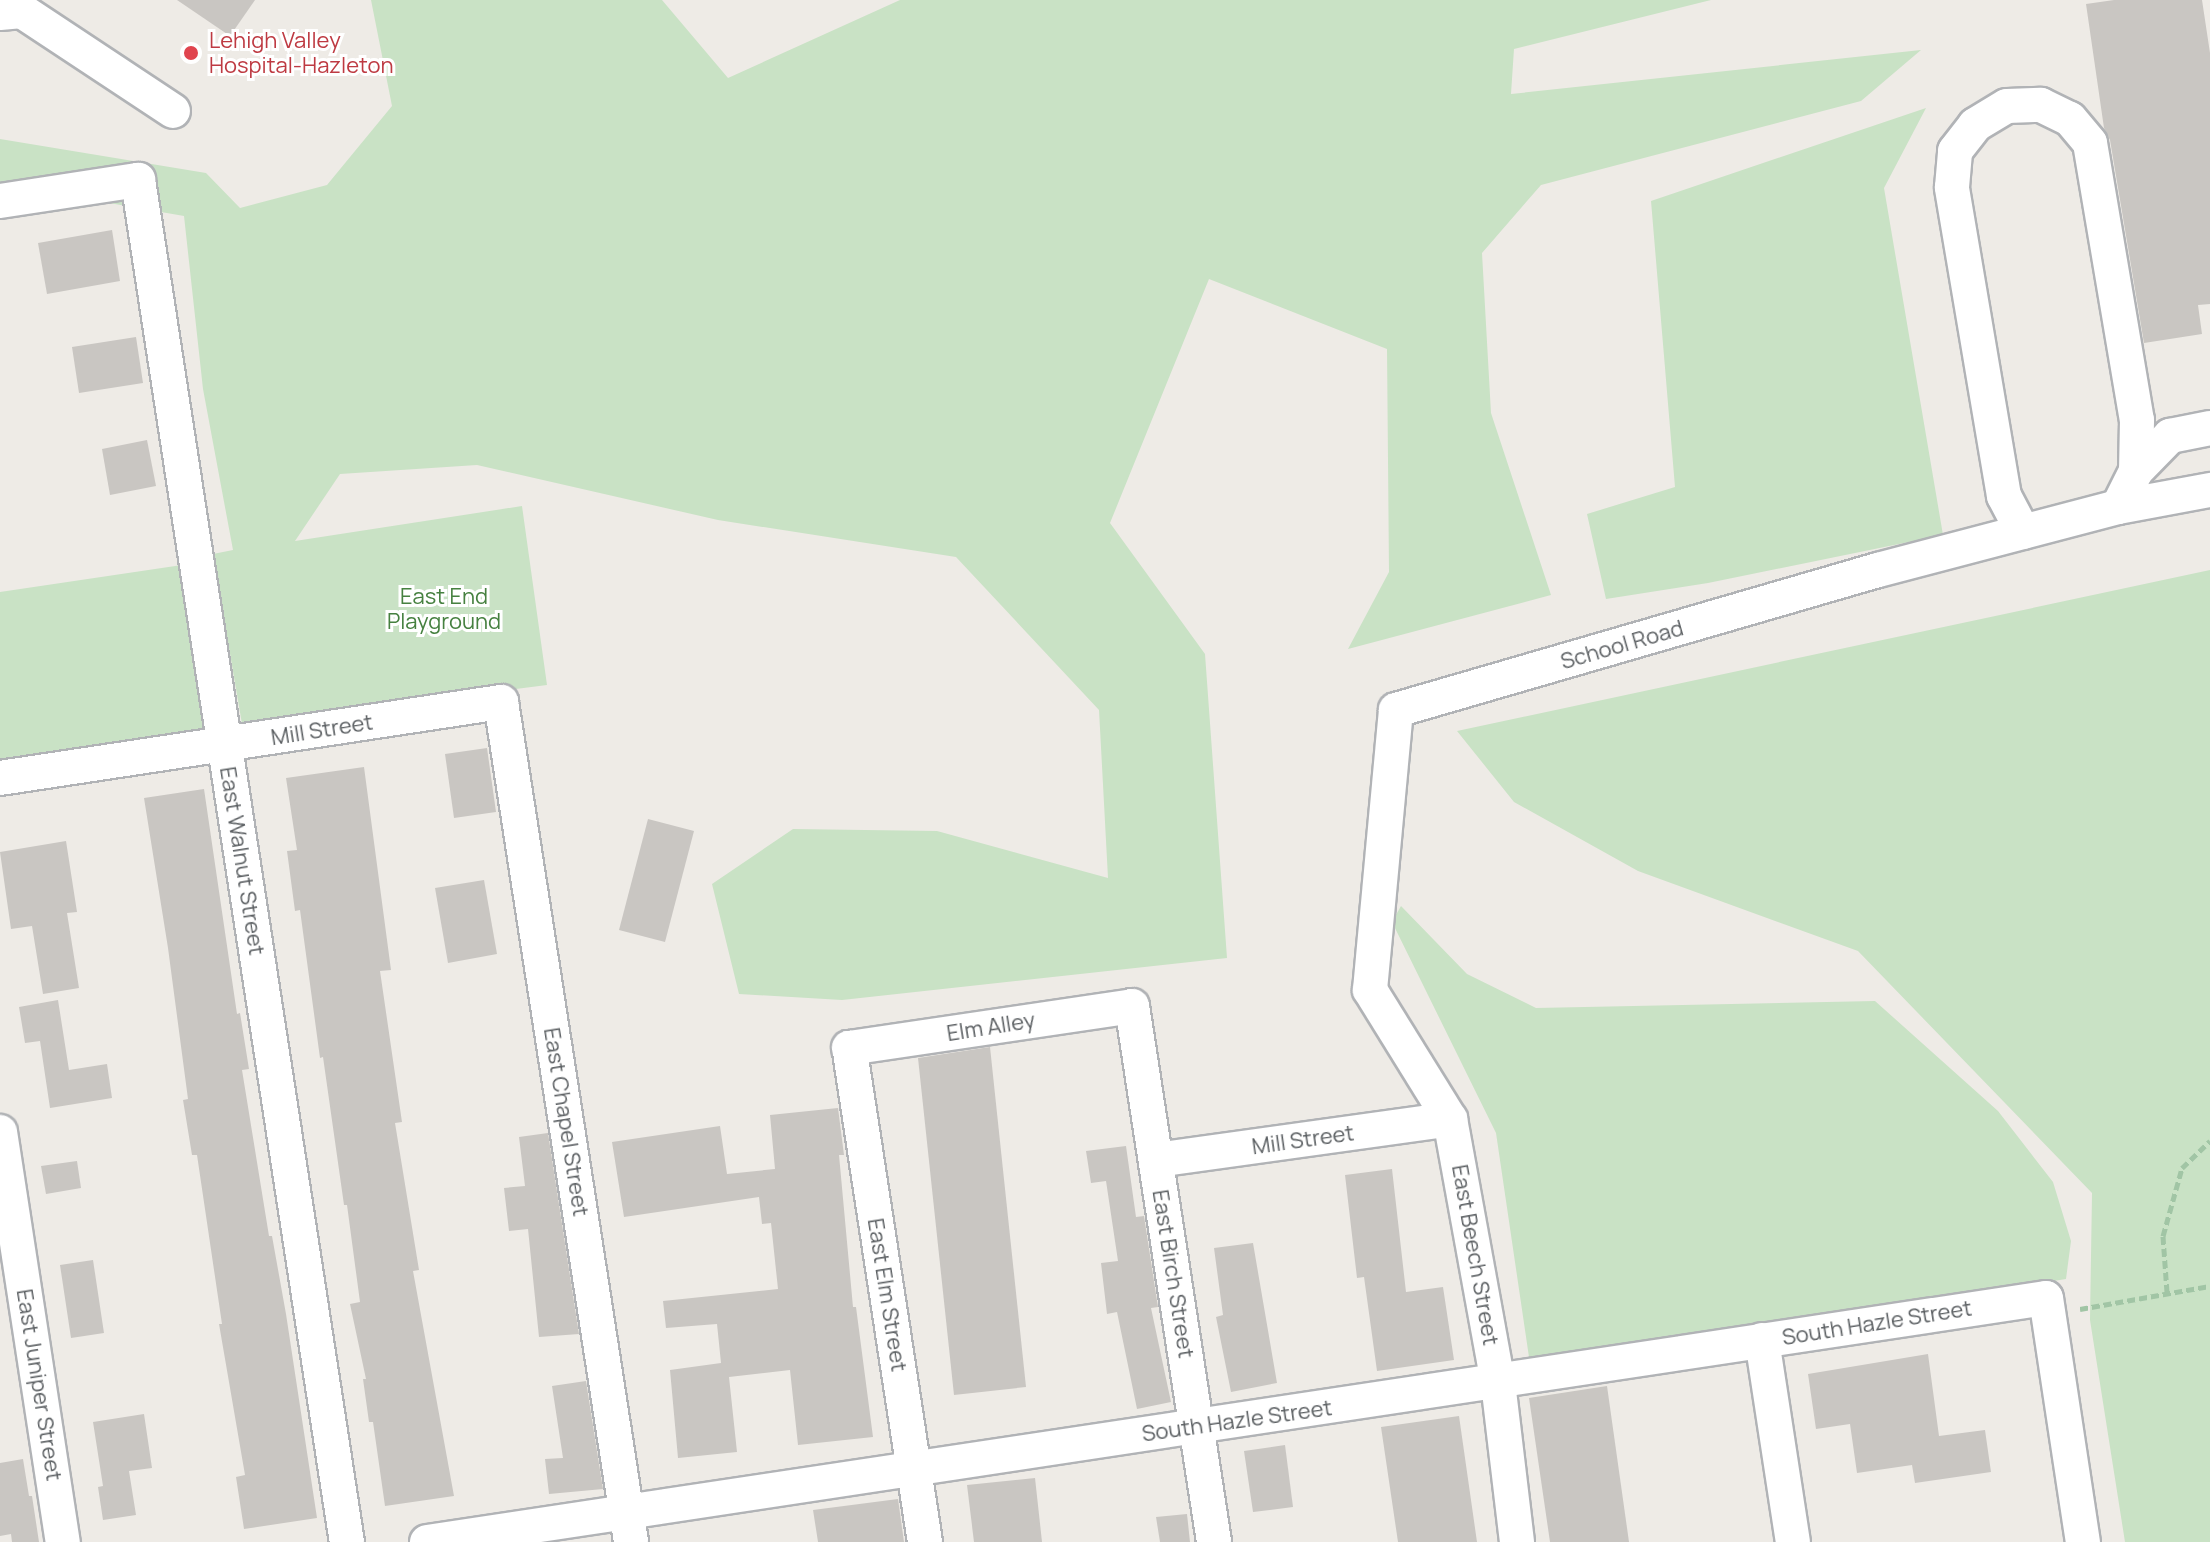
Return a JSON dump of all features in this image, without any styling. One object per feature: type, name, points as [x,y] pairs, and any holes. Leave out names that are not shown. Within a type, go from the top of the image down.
[{"type":"street","points":[[0,13],[22,11],[173,111]]},
{"type":"street","points":[[2023,532],[2004,496],[1952,187],[1955,151],[1975,125],[2007,106],[2041,105],[2070,119],[2090,143],[2137,420],[2136,471]]},
{"type":"street","name":"East Walnut Street","points":[[0,201],[138,180],[347,1542]]},
{"type":"street","points":[[2118,507],[2136,471],[2170,436],[2210,428]]},
{"type":"street","name":"School Road","points":[[1370,990],[1396,710],[1878,570],[2118,507],[2210,490]]},
{"type":"street","name":"Mill Street","points":[[0,778],[501,702]]},
{"type":"street","name":"East Chapel Street","points":[[501,702],[628,1527]]},
{"type":"street","name":"East Beech Street","points":[[1370,990],[1450,1119],[1498,1383],[1517,1542]]},
{"type":"street","name":"Elm Alley","points":[[849,1048],[1132,1006]]},
{"type":"street","name":"East Birch Street","points":[[1132,1006],[1214,1542]]},
{"type":"street","name":"East Elm Street","points":[[849,1048],[925,1542]]},
{"type":"street","name":"Mill Street","points":[[1156,1160],[1450,1119]]},
{"type":"street","name":"East Juniper Street","points":[[0,1132],[63,1542]]},
{"type":"street","points":[[2047,1306],[2083,1542]]},
{"type":"street","name":"South Hazle Street","points":[[427,1542],[628,1527],[914,1468],[1498,1383],[1762,1340],[2047,1306]]},
{"type":"street","points":[[1762,1340],[1793,1542]]},
{"type":"path","points":[[2167,1292],[2163,1236],[2182,1168],[2210,1141]]},
{"type":"path","points":[[2047,1306],[2111,1305],[2210,1286]]},
{"type":"green space","name":"East End Playground","points":[[371,0],[662,0],[728,78],[900,0],[1711,0],[1514,49],[1511,94],[1921,50],[1861,101],[1541,185],[1482,253],[1491,413],[1551,595],[1348,649],[1389,572],[1387,349],[1209,279],[1110,523],[1205,654],[1227,958],[842,1000],[739,994],[712,884],[793,829],[937,831],[1108,878],[1099,710],[956,557],[718,520],[477,465],[340,474],[295,541],[522,506],[547,685],[242,724],[213,554],[233,550],[203,389],[184,216],[0,184],[0,139],[206,173],[240,208],[327,185],[392,106]]},
{"type":"green space","points":[[1926,108],[1884,188],[1943,535],[1708,583],[1606,599],[1587,514],[1675,487],[1651,201]]},
{"type":"green space","points":[[182,565],[206,732],[0,760],[0,592]]},
{"type":"green space","points":[[2210,570],[2210,1542],[2125,1542],[2090,1320],[2092,1193],[1858,951],[1638,871],[1514,802],[1457,731]]},
{"type":"green space","points":[[1401,906],[1467,974],[1536,1008],[1875,1001],[1998,1111],[2053,1182],[2071,1241],[2066,1279],[1530,1364],[1496,1133],[1392,922]]},
{"type":"building","points":[[177,0],[255,0],[230,36]]},
{"type":"building","points":[[2114,0],[2202,0],[2210,53],[2210,304],[2198,305],[2202,334],[2144,343],[2110,140],[2104,128],[2086,4]]},
{"type":"building","points":[[112,230],[120,281],[47,294],[38,243]]},
{"type":"building","points":[[136,337],[143,383],[79,393],[72,347]]},
{"type":"building","points":[[147,440],[156,486],[110,495],[102,449]]},
{"type":"building","points":[[487,748],[496,812],[454,818],[445,754]]},
{"type":"building","points":[[364,767],[391,970],[380,971],[402,1122],[395,1123],[419,1270],[413,1271],[454,1496],[385,1506],[373,1422],[369,1422],[363,1379],[366,1379],[350,1304],[360,1302],[347,1205],[344,1205],[323,1057],[320,1058],[300,910],[295,911],[287,851],[297,850],[286,778]]},
{"type":"building","points":[[204,789],[237,1014],[240,1013],[249,1069],[242,1070],[269,1236],[272,1236],[286,1314],[317,1518],[244,1529],[236,1477],[245,1475],[219,1324],[222,1324],[197,1155],[192,1155],[183,1100],[188,1099],[144,798]]},
{"type":"building","points":[[648,819],[694,831],[665,942],[619,930]]},
{"type":"building","points":[[66,841],[77,912],[67,913],[79,988],[43,994],[32,926],[11,929],[0,852]]},
{"type":"building","points":[[484,880],[497,954],[448,963],[435,888]]},
{"type":"building","points":[[58,1000],[69,1070],[107,1064],[112,1098],[50,1108],[40,1041],[25,1043],[19,1007]]},
{"type":"building","points":[[990,1047],[1026,1387],[954,1395],[918,1058]]},
{"type":"building","points":[[838,1108],[844,1155],[839,1155],[853,1307],[856,1307],[873,1437],[798,1445],[790,1370],[729,1377],[737,1452],[678,1458],[670,1370],[721,1363],[717,1324],[666,1328],[663,1301],[778,1289],[771,1223],[762,1224],[759,1197],[624,1217],[612,1142],[720,1126],[727,1174],[775,1169],[770,1115]]},
{"type":"building","points":[[548,1133],[579,1334],[539,1337],[528,1229],[509,1231],[504,1188],[525,1186],[519,1137]]},
{"type":"building","points":[[1126,1146],[1136,1217],[1144,1216],[1158,1307],[1151,1308],[1171,1402],[1137,1409],[1117,1312],[1107,1314],[1101,1263],[1118,1261],[1106,1181],[1091,1183],[1086,1151]]},
{"type":"building","points":[[77,1161],[81,1188],[46,1194],[41,1166]]},
{"type":"building","points":[[1392,1169],[1406,1292],[1443,1287],[1454,1360],[1377,1371],[1364,1277],[1357,1278],[1345,1175]]},
{"type":"building","points":[[1253,1243],[1277,1383],[1231,1392],[1216,1317],[1223,1315],[1214,1248]]},
{"type":"building","points":[[93,1260],[104,1333],[71,1338],[60,1265]]},
{"type":"building","points":[[1928,1354],[1939,1436],[1985,1430],[1991,1472],[1915,1483],[1912,1465],[1857,1473],[1850,1424],[1816,1429],[1808,1374]]},
{"type":"building","points":[[586,1381],[603,1489],[549,1494],[545,1459],[563,1458],[552,1386]]},
{"type":"building","points":[[1607,1386],[1629,1542],[1550,1542],[1529,1398]]},
{"type":"building","points":[[144,1414],[152,1468],[129,1471],[136,1515],[103,1520],[98,1487],[103,1486],[93,1422]]},
{"type":"building","points":[[1459,1416],[1477,1542],[1398,1542],[1381,1427]]},
{"type":"building","points":[[1285,1445],[1293,1507],[1253,1512],[1244,1451]]},
{"type":"building","points":[[23,1459],[39,1542],[12,1542],[11,1534],[0,1536],[0,1463]]},
{"type":"building","points":[[1035,1478],[1042,1542],[974,1542],[967,1485]]},
{"type":"building","points":[[898,1499],[904,1542],[818,1542],[813,1510]]},
{"type":"building","points":[[1187,1514],[1190,1542],[1160,1542],[1156,1517]]},
{"type":"place","name":"Lehigh Valley Hospital-Hazleton","points":[[191,53]]}]
